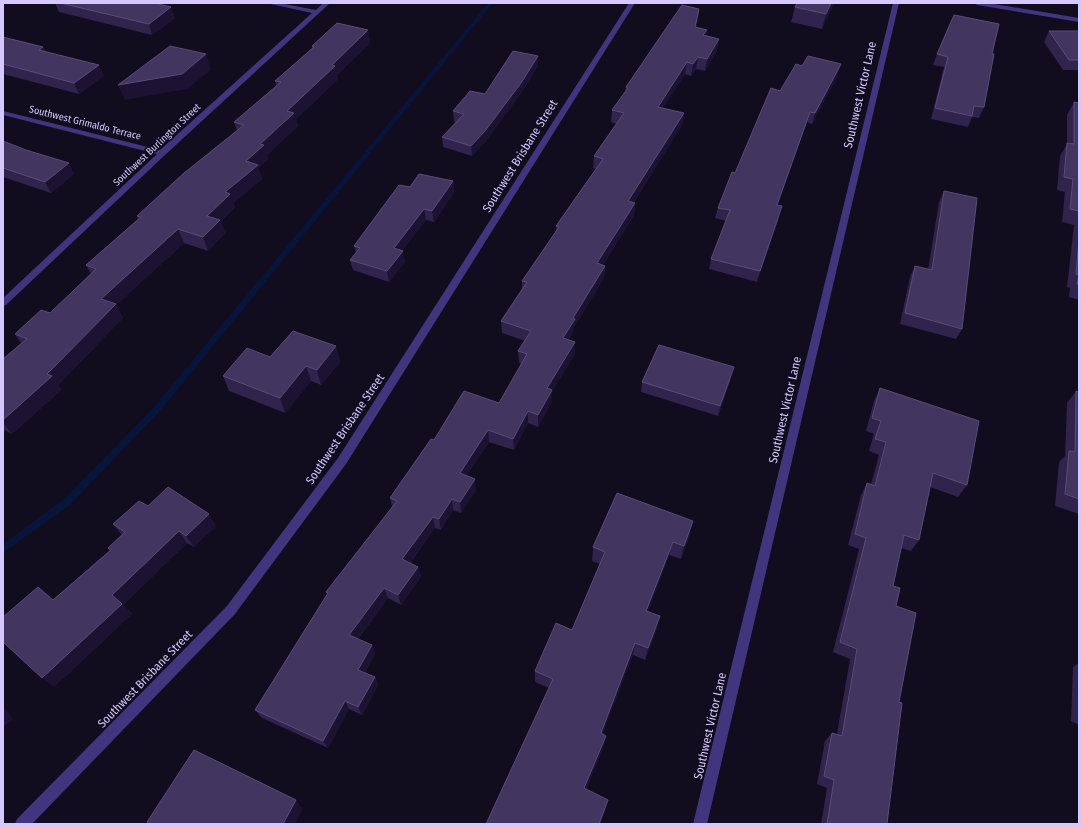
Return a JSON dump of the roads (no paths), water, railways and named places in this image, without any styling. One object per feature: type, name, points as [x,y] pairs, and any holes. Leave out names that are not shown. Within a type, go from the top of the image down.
[{"type":"street","points":[[269,3],[317,12]]},
{"type":"street","name":"Southwest Burlington Street","points":[[3,303],[162,152],[327,3]]},
{"type":"street","name":"Southwest Brisbane Street","points":[[22,824],[231,610],[338,467],[632,3]]},
{"type":"street","name":"Southwest Victor Lane","points":[[700,824],[896,3]]},
{"type":"street","points":[[977,3],[1079,20]]},
{"type":"street","name":"Southwest Grimaldo Terrace","points":[[3,112],[162,152]]},
{"type":"waterway","points":[[3,549],[67,502],[157,409],[491,3]]}]
